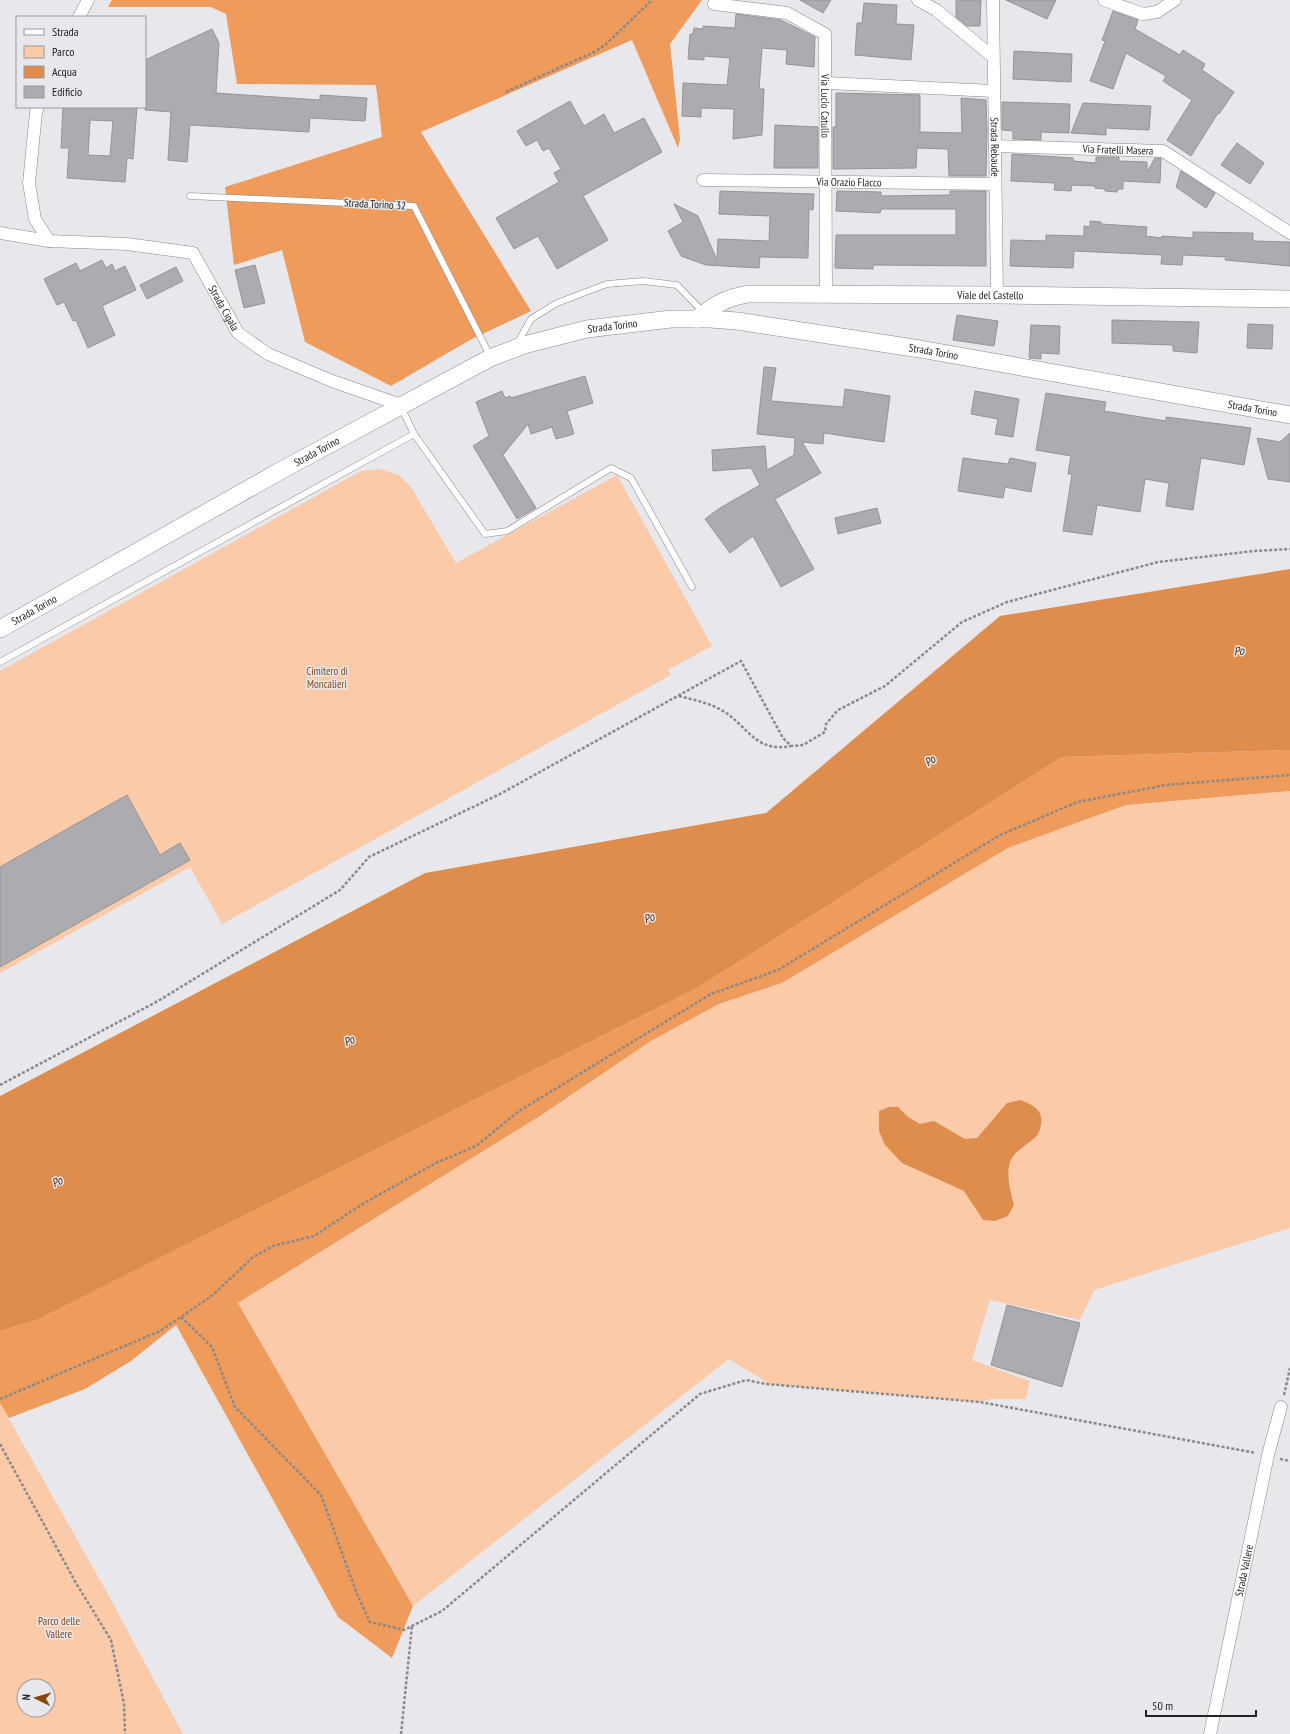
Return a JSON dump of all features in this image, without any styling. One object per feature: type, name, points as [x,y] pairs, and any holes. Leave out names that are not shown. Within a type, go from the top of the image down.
[{"type":"main road","name":"Viale del Castello","points":[[704,317],[712,306],[730,298],[748,294],[997,295],[1290,299]]},
{"type":"main road","name":"Strada Torino","points":[[0,629],[273,474],[490,358],[515,349],[587,329],[704,317],[737,321],[920,349],[1290,415]]},
{"type":"street","points":[[80,16],[88,0]]},
{"type":"street","points":[[918,0],[936,10],[993,57]]},
{"type":"street","name":"Strada Rebaude","points":[[993,0],[993,92],[995,146],[994,184],[997,295]]},
{"type":"street","points":[[1104,0],[1143,14],[1157,12],[1175,0]]},
{"type":"street","name":"Via Lucio Catullo","points":[[714,4],[786,13],[826,34],[826,294]]},
{"type":"street","points":[[827,83],[993,92]]},
{"type":"street","points":[[38,108],[29,183],[35,218],[49,241]]},
{"type":"street","name":"Via Fratelli Masera","points":[[995,146],[1163,151],[1290,233]]},
{"type":"street","name":"Via Orazio Flacco","points":[[703,180],[994,184]]},
{"type":"street","name":"Strada Cigala","points":[[0,233],[49,241],[127,244],[194,254],[238,333],[268,354],[332,381],[401,405]]},
{"type":"street","name":"Strada Vallere","points":[[1210,1734],[1268,1455],[1281,1407]]},
{"type":"lane","name":"Strada Torino 32","points":[[190,196],[414,206],[490,358]]},
{"type":"lane","points":[[515,349],[531,319],[557,303],[607,284],[644,281],[677,286],[704,317]]},
{"type":"lane","points":[[401,405],[414,434],[485,534],[508,531],[611,468],[631,478],[692,587]]},
{"type":"lane","points":[[0,662],[414,434]]},
{"type":"path","points":[[506,92],[594,52],[605,45],[652,0]]},
{"type":"path","points":[[679,696],[709,704],[724,711],[749,735],[765,745],[780,748],[803,745],[825,732],[826,724],[838,710],[885,686],[962,622],[1007,602],[1158,562],[1254,551],[1290,549]]},
{"type":"path","points":[[0,1085],[158,1001],[340,890],[369,857],[500,794],[741,661],[783,738],[791,746]]},
{"type":"path","points":[[0,1400],[160,1331],[213,1295],[252,1258],[273,1246],[314,1236],[364,1203],[436,1163],[476,1146],[519,1111],[710,994],[778,970],[1000,835],[1077,802],[1166,785],[1290,775]]},
{"type":"path","points":[[181,1317],[212,1347],[234,1407],[321,1495],[357,1594],[370,1622],[404,1630],[442,1611],[700,1394],[746,1380],[766,1384],[980,1402],[1268,1455],[1290,1461]]},
{"type":"path","points":[[1281,1407],[1290,1368]]},
{"type":"path","points":[[0,1444],[76,1583],[111,1640],[124,1704],[125,1734]]},
{"type":"path","points":[[401,1734],[412,1626]]},
{"type":"green space","name":"Cimitero di Moncalieri","points":[[380,469],[399,475],[411,487],[456,563],[617,475],[712,646],[668,670],[671,675],[222,924],[190,867],[0,973],[0,671],[361,471]]},
{"type":"green space","points":[[1290,791],[1290,1228],[1094,1290],[1080,1320],[990,1300],[972,1360],[1030,1381],[1026,1399],[991,1399],[980,1402],[766,1384],[766,1382],[729,1359],[413,1606],[238,1303],[540,1116],[651,1041],[719,1004],[782,983],[1008,848],[1126,805]]},
{"type":"green space","name":"Parco delle Vallere","points":[[0,1403],[109,1596],[183,1734],[0,1734]]},
{"type":"shaded area","points":[[112,0],[702,0],[670,44],[680,139],[678,148],[632,40],[421,132],[531,311],[470,340],[391,386],[305,342],[282,250],[234,265],[225,187],[382,137],[376,85],[237,84],[226,14],[211,7],[108,7]]},
{"type":"shaded area","points":[[1290,750],[1290,791],[1126,805],[1008,848],[782,983],[719,1004],[651,1041],[540,1116],[238,1303],[413,1606],[392,1658],[338,1617],[176,1325],[131,1361],[85,1389],[9,1418],[0,1403],[0,1331],[37,1320],[699,987],[1062,757]]},
{"type":"water","name":"Po","points":[[1290,569],[1290,750],[1062,757],[699,987],[37,1320],[0,1331],[0,1096],[425,873],[766,813],[1000,616]]},
{"type":"water","points":[[1020,1100],[1029,1103],[1036,1108],[1041,1115],[1041,1125],[1035,1138],[1012,1157],[1008,1178],[1014,1205],[1008,1216],[995,1221],[983,1220],[964,1191],[902,1163],[885,1145],[879,1131],[879,1111],[889,1107],[898,1107],[908,1117],[920,1124],[934,1121],[965,1139],[977,1138],[1007,1103]]},
{"type":"building","points":[[800,0],[831,0],[823,13]]},
{"type":"building","points":[[956,0],[981,0],[980,26],[967,26],[956,17]]},
{"type":"building","points":[[1006,0],[1056,0],[1047,19]]},
{"type":"building","points":[[864,3],[897,5],[896,24],[914,25],[911,60],[855,55],[857,23],[862,23]]},
{"type":"building","points":[[1113,11],[1138,20],[1135,29],[1180,55],[1183,50],[1205,64],[1202,70],[1234,92],[1219,114],[1218,113],[1191,156],[1167,140],[1192,100],[1163,81],[1166,76],[1126,53],[1113,89],[1090,81],[1105,41],[1102,40]]},
{"type":"building","points":[[736,14],[781,20],[815,37],[814,67],[786,64],[787,50],[762,48],[759,89],[764,89],[762,135],[733,139],[734,109],[701,108],[701,117],[682,116],[683,83],[727,85],[730,58],[704,56],[704,60],[688,59],[690,34],[693,34],[694,28],[703,29],[703,26],[735,28]]},
{"type":"building","points":[[212,29],[219,43],[216,93],[320,100],[320,95],[367,98],[365,121],[310,118],[309,132],[190,125],[187,162],[168,160],[171,112],[145,110],[146,60]]},
{"type":"building","points":[[1014,51],[1072,54],[1071,82],[1013,79]]},
{"type":"building","points":[[836,93],[920,95],[920,132],[962,133],[961,98],[986,100],[986,176],[949,176],[948,149],[917,148],[916,168],[833,169],[833,127],[836,127]]},
{"type":"building","points":[[570,101],[584,126],[604,114],[614,133],[644,118],[662,152],[583,196],[608,240],[557,269],[538,236],[514,249],[496,218],[559,182],[554,173],[561,169],[549,148],[543,151],[537,140],[526,146],[517,131]]},
{"type":"building","points":[[1002,102],[1070,104],[1069,133],[1041,132],[1041,140],[1013,139],[1013,131],[1002,130]]},
{"type":"building","points":[[1083,103],[1151,106],[1149,130],[1106,128],[1106,135],[1071,133]]},
{"type":"building","points":[[63,108],[137,108],[133,159],[127,158],[125,182],[67,178],[69,148],[61,148]],"holes":[[[90,120],[113,121],[110,156],[88,155]]]},
{"type":"building","points":[[775,125],[818,127],[818,168],[774,168]]},
{"type":"building","points":[[1237,143],[1264,163],[1250,184],[1221,165]]},
{"type":"building","points":[[1012,154],[1073,158],[1073,161],[1096,163],[1096,157],[1119,157],[1119,161],[1147,162],[1147,172],[1155,158],[1161,158],[1160,183],[1123,181],[1123,189],[1118,189],[1117,192],[1105,191],[1105,189],[1095,188],[1095,186],[1072,185],[1071,191],[1054,190],[1055,183],[1011,181]]},
{"type":"building","points":[[1181,171],[1215,193],[1206,208],[1176,187]]},
{"type":"building","points":[[720,191],[814,194],[813,210],[809,209],[808,258],[760,257],[759,268],[706,265],[681,256],[668,231],[683,222],[674,204],[698,216],[717,260],[718,239],[769,241],[770,216],[719,214]]},
{"type":"building","points":[[837,191],[881,192],[881,196],[950,195],[950,191],[986,191],[986,266],[873,265],[873,269],[835,268],[836,235],[956,235],[956,209],[881,209],[880,213],[836,211]]},
{"type":"building","points":[[1090,221],[1101,222],[1101,224],[1147,227],[1146,236],[1161,238],[1162,236],[1193,238],[1193,232],[1253,233],[1253,241],[1290,242],[1290,266],[1225,260],[1226,257],[1183,255],[1182,265],[1161,264],[1162,255],[1074,251],[1073,268],[1010,266],[1011,240],[1046,241],[1046,235],[1084,236],[1084,226],[1090,227]]},
{"type":"building","points":[[102,260],[106,268],[112,264],[115,271],[125,266],[136,290],[102,306],[115,335],[88,348],[76,320],[73,321],[64,302],[57,305],[44,279],[76,263],[80,271]]},
{"type":"building","points":[[255,265],[265,303],[244,308],[235,270]]},
{"type":"building","points":[[176,267],[183,281],[147,299],[140,285]]},
{"type":"building","points":[[957,315],[998,321],[994,346],[953,340]]},
{"type":"building","points":[[1112,320],[1199,322],[1197,353],[1173,351],[1173,345],[1112,343]]},
{"type":"building","points":[[1248,324],[1273,325],[1272,349],[1247,348]]},
{"type":"building","points":[[1031,325],[1060,326],[1059,354],[1041,353],[1041,359],[1029,358]]},
{"type":"building","points":[[764,367],[776,368],[771,401],[843,407],[845,389],[890,396],[884,442],[824,433],[823,444],[802,442],[821,473],[775,499],[814,569],[781,587],[753,536],[730,553],[705,519],[720,508],[760,485],[751,468],[713,471],[712,450],[765,446],[767,470],[794,455],[795,438],[757,434]]},
{"type":"building","points":[[585,376],[593,403],[567,411],[574,434],[556,439],[552,427],[531,434],[528,424],[503,455],[536,508],[517,519],[473,446],[489,436],[476,402],[502,391],[505,398],[510,396],[511,398]]},
{"type":"building","points":[[975,391],[1019,399],[1013,437],[995,434],[998,419],[971,414]]},
{"type":"building","points":[[1046,393],[1106,402],[1104,411],[1166,421],[1166,417],[1251,428],[1244,465],[1201,458],[1193,510],[1166,506],[1169,483],[1145,479],[1140,512],[1097,505],[1092,535],[1063,531],[1072,474],[1068,474],[1071,456],[1036,450]]},
{"type":"building","points":[[1290,433],[1290,482],[1268,479],[1257,438],[1280,442]]},
{"type":"building","points":[[963,458],[1008,464],[1010,458],[1036,463],[1031,492],[1005,487],[1003,498],[958,491]]},
{"type":"building","points":[[877,508],[881,523],[838,534],[835,518]]},
{"type":"building","points":[[127,795],[160,855],[180,843],[190,860],[0,967],[0,867]]},
{"type":"building","points":[[1007,1305],[1080,1323],[1062,1387],[991,1365]]}]
